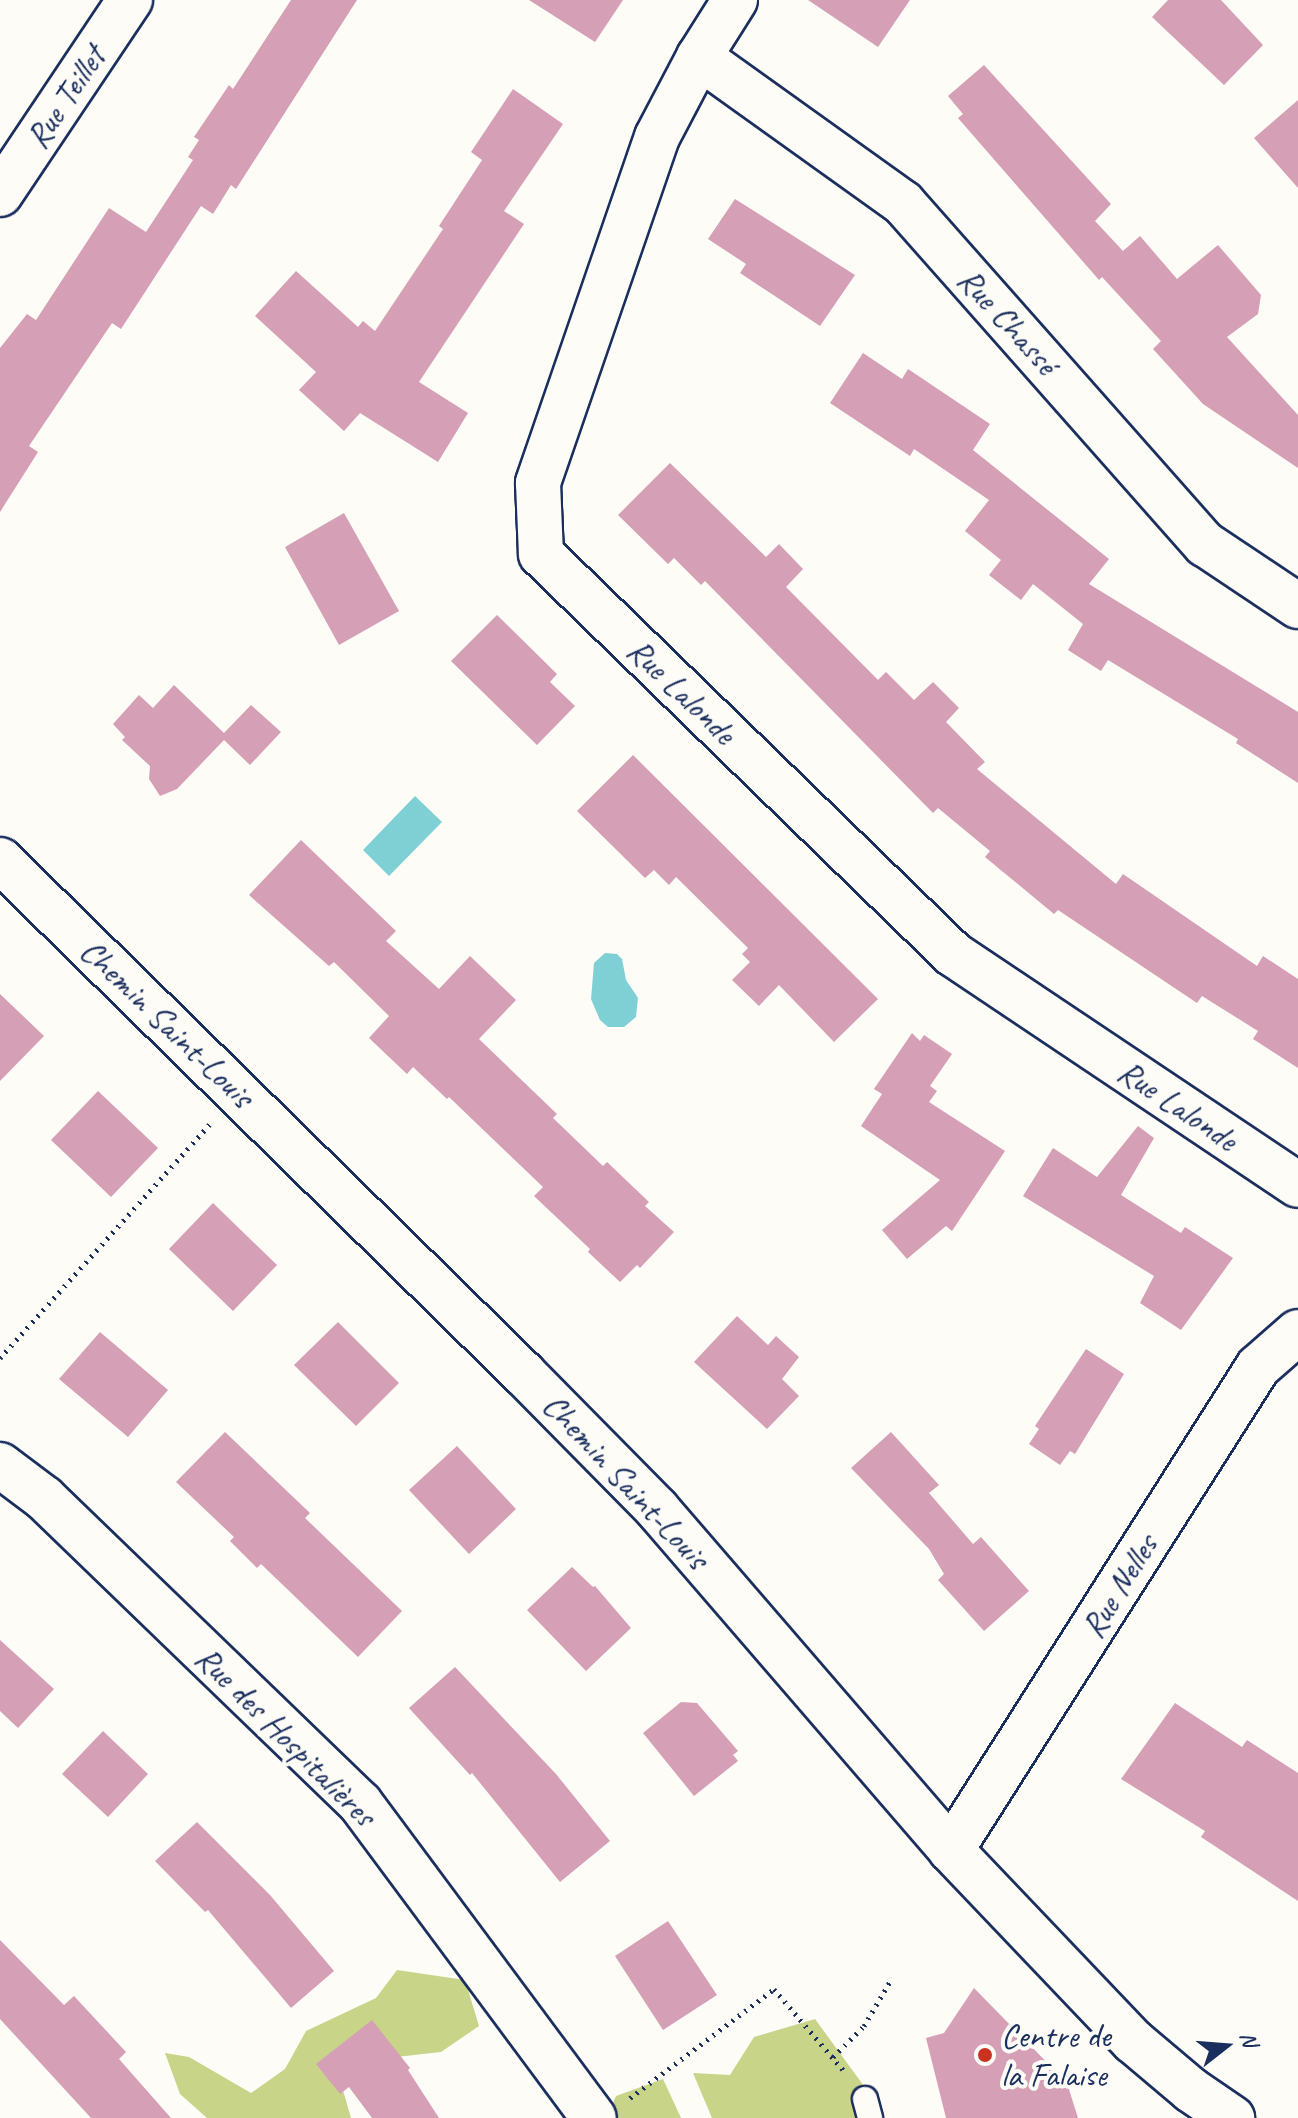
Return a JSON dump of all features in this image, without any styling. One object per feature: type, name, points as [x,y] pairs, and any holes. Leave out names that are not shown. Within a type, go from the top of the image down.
[{"type":"street","name":"Rue Teillet","points":[[0,194],[130,0]]},
{"type":"street","name":"Rue Lalonde","points":[[735,0],[699,57],[657,137],[538,483],[541,554],[953,954],[1298,1185]]},
{"type":"street","name":"Rue Chassé","points":[[699,57],[903,203],[1205,544],[1298,606]]},
{"type":"street","name":"Chemin Saint-Louis","points":[[0,860],[657,1509],[951,1850],[1133,2041],[1191,2090],[1232,2118]]},
{"type":"street","name":"Rue Nelles","points":[[951,1850],[1258,1367],[1298,1332]]},
{"type":"street","name":"Rue des Hospitalières","points":[[0,1465],[44,1498],[360,1803],[611,2109]]},
{"type":"path","points":[[0,1358],[238,1092]]},
{"type":"path","points":[[833,2057],[864,2026],[892,1978]]},
{"type":"path","points":[[611,2109],[774,1989],[833,2057],[867,2108]]},
{"type":"green space","points":[[397,1970],[465,1980],[479,2026],[441,2052],[396,2057],[338,2073],[351,2118],[207,2118],[180,2094],[165,2053],[189,2057],[251,2093],[285,2069],[306,2031],[376,1998]]},
{"type":"green space","points":[[815,2019],[869,2093],[860,2118],[712,2118],[693,2073],[730,2075],[754,2037]]},
{"type":"green space","points":[[663,2079],[681,2118],[607,2118],[616,2096]]},
{"type":"water","points":[[415,796],[442,822],[389,876],[363,850]]},
{"type":"water","points":[[605,953],[617,954],[622,959],[626,980],[638,998],[636,1017],[624,1027],[608,1027],[600,1020],[591,999],[594,963]]},
{"type":"building","points":[[291,0],[357,0],[236,189],[231,185],[213,214],[201,206],[121,329],[112,323],[29,446],[38,452],[0,512],[0,348],[27,314],[36,320],[109,208],[146,232],[193,160],[188,157],[199,140],[194,137],[229,85],[233,89]]},
{"type":"building","points":[[529,0],[623,0],[595,42]]},
{"type":"building","points":[[808,0],[910,0],[878,47]]},
{"type":"building","points":[[1168,0],[1221,0],[1263,45],[1224,85],[1152,17]]},
{"type":"building","points":[[984,65],[1111,204],[1095,221],[1123,251],[1140,236],[1177,279],[1218,245],[1261,295],[1258,314],[1227,337],[1298,415],[1298,468],[1203,404],[1153,349],[1161,341],[1102,277],[1099,280],[958,118],[963,114],[948,96]]},
{"type":"building","points":[[513,89],[563,124],[504,211],[524,224],[419,382],[468,413],[438,462],[360,413],[344,431],[299,390],[316,372],[255,316],[296,271],[358,327],[363,321],[375,331],[443,229],[439,226],[482,160],[471,152]]},
{"type":"building","points":[[1298,100],[1298,188],[1254,138]]},
{"type":"building","points":[[735,199],[855,275],[820,326],[740,273],[746,264],[708,239]]},
{"type":"building","points":[[863,353],[902,379],[908,369],[990,424],[973,450],[1109,559],[1089,584],[1298,712],[1298,783],[1236,743],[1238,739],[1108,660],[1101,671],[1068,650],[1083,624],[1033,584],[1021,600],[989,575],[1001,560],[965,531],[989,500],[914,449],[910,456],[830,403]]},
{"type":"building","points":[[670,463],[766,557],[779,544],[803,569],[786,587],[878,680],[886,672],[914,700],[933,682],[959,708],[946,722],[985,762],[977,769],[1116,884],[1123,874],[1257,966],[1263,956],[1298,979],[1298,1068],[1253,1039],[1258,1031],[1202,996],[1197,1003],[1058,910],[1054,914],[985,857],[990,851],[938,808],[933,813],[705,581],[701,585],[674,558],[668,564],[618,515]]},
{"type":"building","points":[[344,513],[399,611],[339,645],[285,547]]},
{"type":"building","points":[[497,615],[557,674],[550,682],[575,706],[537,745],[451,661]]},
{"type":"building","points":[[174,685],[224,733],[251,705],[281,732],[250,765],[224,740],[177,789],[160,796],[149,779],[150,766],[122,740],[125,737],[113,724],[139,695],[153,708]]},
{"type":"building","points":[[633,755],[878,999],[834,1042],[779,985],[759,1006],[732,980],[750,962],[742,954],[748,948],[676,877],[669,885],[654,870],[645,878],[577,811]]},
{"type":"building","points":[[301,840],[396,931],[386,941],[439,989],[470,956],[516,1000],[479,1039],[557,1114],[553,1118],[603,1166],[607,1162],[649,1202],[645,1206],[674,1232],[640,1268],[637,1265],[620,1282],[588,1252],[590,1249],[534,1196],[543,1187],[449,1097],[447,1099],[413,1067],[407,1074],[369,1038],[389,1016],[334,962],[329,966],[249,895]]},
{"type":"building","points":[[0,994],[44,1036],[0,1081]]},
{"type":"building","points":[[912,1033],[920,1041],[924,1035],[952,1054],[930,1086],[937,1091],[929,1102],[1005,1151],[952,1231],[946,1226],[907,1259],[882,1230],[940,1180],[861,1126],[882,1094],[874,1089]]},
{"type":"building","points":[[98,1091],[158,1148],[111,1197],[51,1140]]},
{"type":"building","points":[[1138,1126],[1154,1138],[1121,1195],[1181,1233],[1185,1227],[1233,1258],[1181,1330],[1140,1303],[1154,1276],[1023,1196],[1053,1148],[1097,1177]]},
{"type":"building","points":[[213,1203],[277,1265],[233,1311],[169,1249]]},
{"type":"building","points":[[737,1316],[768,1345],[776,1336],[799,1357],[782,1379],[799,1396],[767,1429],[694,1362]]},
{"type":"building","points":[[338,1322],[399,1383],[356,1426],[294,1365]]},
{"type":"building","points":[[100,1332],[168,1390],[128,1437],[59,1379]]},
{"type":"building","points":[[1086,1349],[1124,1374],[1075,1454],[1070,1451],[1060,1465],[1029,1444],[1039,1429],[1035,1426]]},
{"type":"building","points":[[225,1432],[310,1513],[305,1518],[402,1611],[358,1657],[261,1564],[257,1568],[230,1541],[234,1537],[176,1482]]},
{"type":"building","points":[[891,1432],[939,1485],[929,1493],[973,1544],[981,1537],[1029,1591],[984,1631],[938,1580],[944,1574],[929,1549],[851,1468]]},
{"type":"building","points":[[457,1446],[516,1509],[469,1554],[409,1490]]},
{"type":"building","points":[[572,1567],[595,1586],[631,1628],[586,1671],[527,1610]]},
{"type":"building","points":[[0,1640],[54,1689],[18,1728],[0,1711]]},
{"type":"building","points":[[455,1667],[556,1774],[610,1841],[560,1882],[472,1773],[470,1775],[409,1708]]},
{"type":"building","points":[[681,1702],[697,1703],[738,1751],[733,1755],[738,1761],[694,1796],[643,1733]]},
{"type":"building","points":[[1175,1703],[1242,1747],[1247,1740],[1298,1773],[1298,1901],[1201,1837],[1205,1831],[1121,1779]]},
{"type":"building","points":[[103,1731],[148,1774],[108,1817],[62,1774]]},
{"type":"building","points":[[197,1822],[270,1895],[334,1971],[291,2008],[208,1910],[205,1912],[155,1861]]},
{"type":"building","points":[[668,1921],[717,1995],[663,2030],[615,1956]]},
{"type":"building","points":[[0,1940],[64,2005],[74,1996],[126,2052],[119,2059],[171,2118],[91,2118],[0,2019]]},
{"type":"building","name":"Centre de la Falaise","points":[[974,1988],[1067,2083],[1078,2118],[946,2118],[926,2038],[944,2033]]},
{"type":"building","points":[[372,2020],[410,2068],[408,2070],[439,2118],[372,2118],[349,2087],[340,2094],[316,2064]]},
{"type":"place","name":"Centre de la Falaise","points":[[985,2055]]}]
